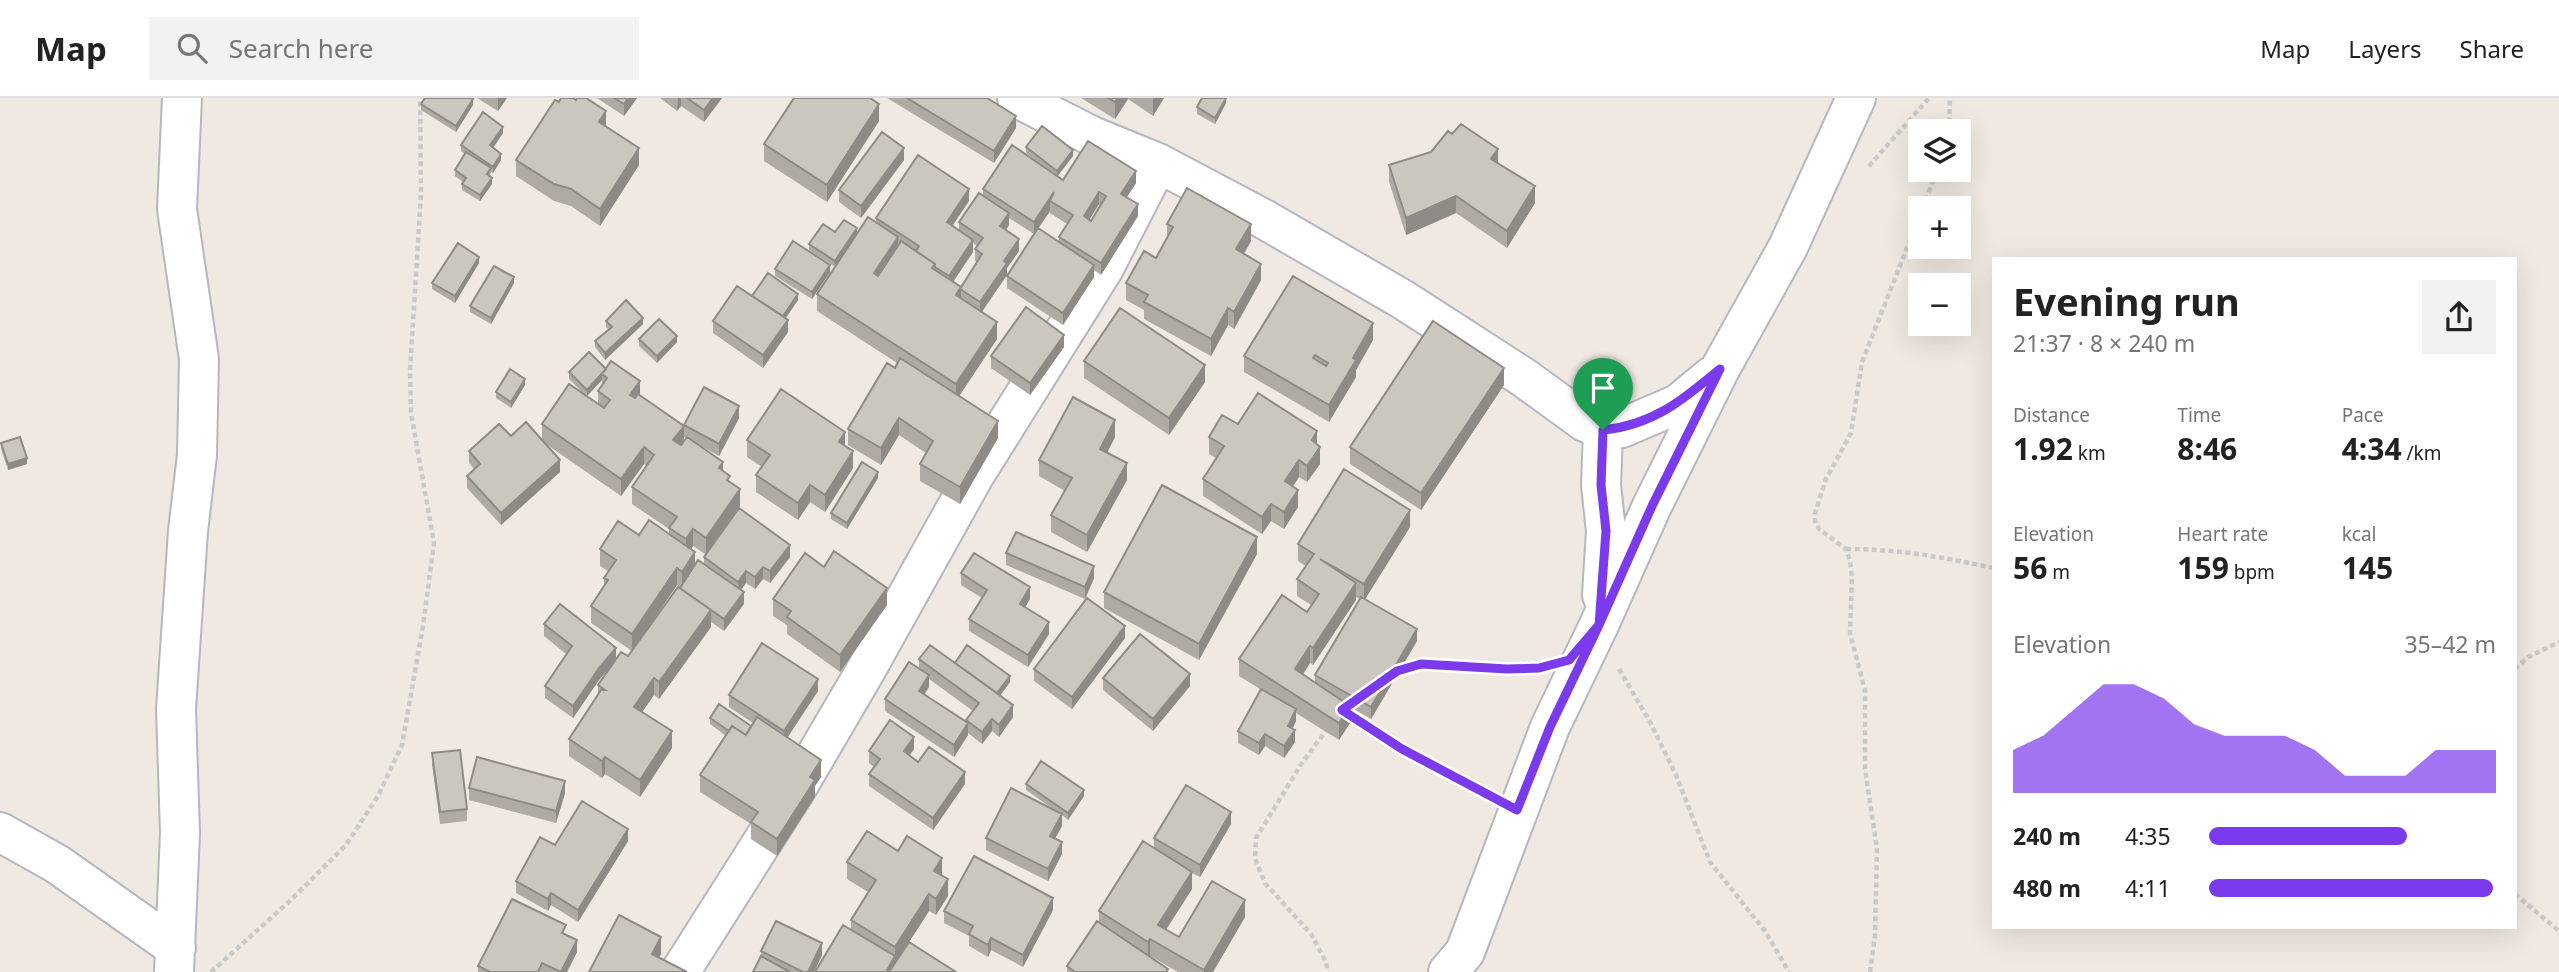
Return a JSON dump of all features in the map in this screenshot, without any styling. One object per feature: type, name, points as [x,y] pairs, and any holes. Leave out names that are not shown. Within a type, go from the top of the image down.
[{"type":"street","points":[[175,960],[180,834],[176,709],[188,531],[197,455],[199,359],[177,209],[182,98]]},
{"type":"street","points":[[1017,98],[1092,136],[1158,163],[1262,218],[1402,299],[1523,377],[1585,422],[1603,430],[1622,428],[1678,404],[1720,369]]},
{"type":"street","points":[[1448,972],[1465,952],[1550,727],[1652,506],[1720,369],[1788,247],[1856,98]]},
{"type":"street","points":[[680,972],[807,769],[974,476],[1104,268],[1158,163]]},
{"type":"street","points":[[1599,625],[1606,531],[1601,485],[1603,430]]},
{"type":"street","points":[[0,832],[57,864],[175,960]]},
{"type":"path","points":[[210,972],[284,907],[346,845],[378,796],[402,745],[423,626],[434,543],[411,413],[421,195],[420,98]]},
{"type":"path","points":[[1949,119],[1950,98]]},
{"type":"path","points":[[1908,245],[1862,362],[1851,433],[1826,480],[1815,521],[1819,529],[1846,549],[1926,553],[1992,568]]},
{"type":"path","points":[[1846,549],[1852,578],[1850,633],[1865,691],[1865,769],[1877,849],[1875,936],[1870,972]]},
{"type":"path","points":[[1599,625],[1624,680],[1650,722],[1676,775],[1710,862],[1765,931],[1789,972]]},
{"type":"path","points":[[2517,667],[2528,657],[2559,642]]},
{"type":"path","points":[[1389,676],[1421,664],[1539,668]]},
{"type":"path","points":[[1352,702],[1342,710],[1402,749],[1517,810]]},
{"type":"path","points":[[1328,972],[1326,962],[1311,934],[1265,883],[1255,859],[1256,838],[1302,763],[1334,720]]},
{"type":"path","points":[[2517,896],[2559,931]]},
{"type":"building","points":[[425,98],[473,99],[456,126],[421,104]]},
{"type":"building","points":[[561,98],[586,98],[606,111],[599,122],[639,148],[600,209],[571,189],[554,184],[516,160],[555,100],[559,102]]},
{"type":"building","points":[[614,98],[628,98],[624,104]]},
{"type":"building","points":[[687,98],[713,98],[704,110]]},
{"type":"building","points":[[794,98],[870,98],[879,104],[827,185],[764,144]]},
{"type":"building","points":[[907,98],[987,98],[1016,116],[994,151]]},
{"type":"building","points":[[1202,98],[1226,98],[1215,118],[1197,107]]},
{"type":"building","points":[[483,112],[503,127],[490,145],[501,154],[493,167],[461,145]]},
{"type":"building","points":[[1461,124],[1498,149],[1491,159],[1535,186],[1507,231],[1456,196],[1406,218],[1389,165],[1431,152],[1448,131],[1452,134]]},
{"type":"building","points":[[1042,126],[1073,150],[1057,171],[1026,147]]},
{"type":"building","points":[[882,132],[904,148],[861,206],[839,190]]},
{"type":"building","points":[[1088,141],[1136,171],[1121,194],[1138,204],[1101,263],[1059,237],[1073,215],[1050,201],[1054,192],[1034,222],[983,189],[1012,145],[1063,180]],"holes":[[[1099,192],[1106,196],[1091,221],[1084,216]]]},
{"type":"building","points":[[466,152],[491,168],[487,174],[492,178],[480,195],[462,184],[466,178],[455,170]]},
{"type":"building","points":[[918,155],[969,189],[947,222],[973,240],[949,276],[916,251],[919,246],[876,218]]},
{"type":"building","points":[[1187,188],[1251,224],[1236,249],[1261,264],[1234,312],[1228,308],[1211,339],[1144,302],[1148,295],[1126,283],[1144,251],[1156,258],[1173,227],[1167,224]]},
{"type":"building","points":[[979,193],[1009,213],[1000,226],[1019,239],[1004,261],[1007,263],[980,302],[960,289],[982,254],[975,249],[983,238],[959,222]]},
{"type":"building","points":[[868,217],[898,237],[874,273],[878,276],[901,241],[935,264],[932,268],[961,287],[956,295],[997,322],[956,384],[817,294]]},
{"type":"building","points":[[844,220],[857,228],[835,261],[809,244],[823,224],[835,232]]},
{"type":"building","points":[[1038,228],[1094,265],[1063,313],[1007,276]]},
{"type":"building","points":[[793,241],[830,265],[812,292],[775,269]]},
{"type":"building","points":[[458,243],[479,257],[455,296],[432,283]]},
{"type":"building","points":[[494,266],[514,277],[491,318],[470,306]]},
{"type":"building","points":[[768,273],[798,294],[783,316],[752,296]]},
{"type":"building","points":[[1293,276],[1373,323],[1353,358],[1356,360],[1329,405],[1244,356]],"holes":[[[1315,355],[1328,363],[1326,366],[1313,358]]]},
{"type":"building","points":[[737,286],[788,320],[763,355],[713,321]]},
{"type":"building","points":[[626,300],[643,318],[605,353],[595,341],[612,327],[606,321]]},
{"type":"building","points":[[1026,307],[1064,335],[1030,383],[991,356]]},
{"type":"building","points":[[1120,308],[1205,365],[1169,418],[1084,361]]},
{"type":"building","points":[[659,319],[677,336],[657,356],[639,339]]},
{"type":"building","points":[[1433,321],[1504,368],[1421,493],[1350,447]]},
{"type":"building","points":[[589,352],[606,369],[587,390],[569,372]]},
{"type":"building","points":[[900,358],[998,421],[960,487],[920,464],[933,441],[899,418],[881,448],[848,429],[887,363],[895,368]]},
{"type":"building","points":[[611,361],[640,381],[630,395],[635,398],[638,394],[684,426],[673,440],[681,445],[687,437],[723,462],[719,468],[730,476],[727,480],[740,489],[706,538],[693,529],[686,539],[669,528],[677,517],[632,487],[654,455],[644,447],[621,479],[542,424],[569,384],[604,408],[610,400],[598,391],[607,378],[602,374]]},
{"type":"building","points":[[510,369],[525,379],[511,402],[496,392]]},
{"type":"building","points":[[704,387],[739,406],[719,444],[684,425]]},
{"type":"building","points":[[781,389],[845,432],[839,442],[853,451],[825,495],[810,485],[798,503],[756,475],[770,455],[747,440]]},
{"type":"building","points":[[1258,393],[1317,431],[1312,440],[1320,447],[1307,466],[1299,460],[1285,481],[1298,490],[1284,512],[1271,504],[1262,517],[1203,479],[1224,446],[1209,437],[1222,415],[1238,424]]},
{"type":"building","points":[[1073,397],[1115,420],[1100,449],[1127,463],[1087,535],[1051,515],[1072,478],[1039,460]]},
{"type":"building","points":[[526,422],[560,460],[501,513],[467,476],[480,464],[469,451],[499,424],[511,436]]},
{"type":"building","points":[[20,437],[27,458],[8,464],[1,443]]},
{"type":"building","points":[[862,462],[878,472],[847,523],[831,513]]},
{"type":"building","points":[[1344,469],[1410,510],[1364,584],[1320,559],[1356,583],[1313,648],[1310,646],[1295,669],[1350,706],[1339,723],[1239,659],[1282,595],[1307,612],[1319,594],[1297,579],[1314,554],[1298,544]]},
{"type":"building","points":[[1162,485],[1257,537],[1199,644],[1104,592]]},
{"type":"building","points":[[739,508],[790,545],[770,571],[763,567],[755,577],[746,571],[738,582],[704,557]]},
{"type":"building","points":[[649,520],[695,552],[682,572],[677,568],[632,634],[591,606],[608,580],[604,578],[616,560],[600,549],[618,521],[639,535]]},
{"type":"building","points":[[1016,532],[1094,566],[1085,587],[1006,553]]},
{"type":"building","points":[[834,551],[887,588],[840,655],[787,617],[791,611],[773,599],[805,553],[824,567]]},
{"type":"building","points":[[974,553],[1030,587],[1020,604],[1049,622],[1028,655],[969,619],[987,590],[961,573]]},
{"type":"building","points":[[698,560],[744,592],[724,619],[680,588]]},
{"type":"building","points":[[678,587],[711,610],[659,682],[654,678],[634,707],[672,731],[640,780],[605,757],[602,761],[569,739],[601,690],[605,690],[598,685],[621,652],[628,656]]},
{"type":"building","points":[[1361,597],[1417,629],[1371,707],[1315,675]]},
{"type":"building","points":[[1087,598],[1125,626],[1072,697],[1034,669]]},
{"type":"building","points":[[560,604],[616,648],[573,706],[545,686],[572,646],[544,624]]},
{"type":"building","points":[[1140,634],[1190,674],[1153,719],[1103,678]]},
{"type":"building","points":[[762,643],[818,679],[784,731],[729,695]]},
{"type":"building","points":[[930,645],[1013,705],[999,725],[992,719],[982,732],[966,720],[979,703],[919,659]]},
{"type":"building","points":[[967,645],[1010,676],[997,693],[955,663]]},
{"type":"building","points":[[909,662],[929,675],[919,691],[968,723],[954,745],[885,699]]},
{"type":"building","points":[[1261,689],[1296,709],[1288,726],[1295,730],[1284,746],[1265,734],[1259,743],[1238,731]]},
{"type":"building","points":[[719,704],[751,726],[746,735],[732,726],[729,731],[710,718]]},
{"type":"building","points":[[757,717],[821,760],[810,777],[815,780],[777,839],[751,822],[758,812],[700,775],[732,726],[746,735]]},
{"type":"building","points":[[890,720],[914,737],[904,751],[918,762],[929,747],[965,772],[933,818],[869,774],[880,759],[869,751]]},
{"type":"building","points":[[460,750],[467,809],[440,812],[432,753]]},
{"type":"building","points":[[477,757],[565,781],[556,811],[469,788]]},
{"type":"building","points":[[1041,761],[1084,790],[1068,813],[1026,784]]},
{"type":"building","points":[[1186,785],[1231,812],[1200,865],[1154,838]]},
{"type":"building","points":[[1011,788],[1062,814],[1050,836],[1062,842],[1048,869],[986,838]]},
{"type":"building","points":[[582,801],[628,829],[578,910],[551,893],[548,899],[516,881],[540,837],[555,845]]},
{"type":"building","points":[[867,831],[898,851],[907,836],[942,858],[934,871],[948,879],[936,899],[929,894],[895,947],[851,920],[876,880],[847,862]]},
{"type":"building","points":[[1143,841],[1192,872],[1158,925],[1179,937],[1212,881],[1245,900],[1204,970],[1150,939],[1148,942],[1099,911]]},
{"type":"building","points":[[974,856],[1053,898],[1023,955],[991,938],[988,945],[969,934],[973,926],[944,911]]},
{"type":"building","points":[[512,899],[566,925],[562,933],[577,940],[561,972],[542,963],[538,972],[490,972],[478,966]]},
{"type":"building","points":[[619,915],[661,937],[652,954],[687,972],[589,972]]},
{"type":"building","points":[[776,921],[822,943],[808,972],[761,951]]},
{"type":"building","points":[[1097,921],[1168,969],[1166,972],[1075,972],[1067,966]]},
{"type":"building","points":[[843,925],[895,956],[886,972],[815,972]]},
{"type":"building","points":[[909,942],[956,972],[889,972]]},
{"type":"building","points":[[761,956],[790,972],[753,972]]},
{"type":"route","points":[[1603,430],[1601,485],[1606,531],[1599,625],[1569,660],[1539,668],[1507,669],[1421,664],[1397,671],[1342,710],[1402,749],[1517,810],[1550,727],[1599,625],[1652,506],[1720,369],[1678,404],[1643,421],[1622,428],[1603,430]]}]
